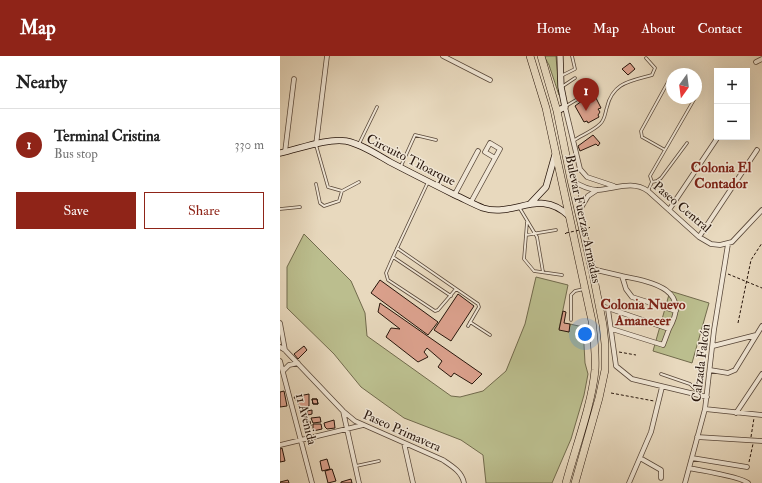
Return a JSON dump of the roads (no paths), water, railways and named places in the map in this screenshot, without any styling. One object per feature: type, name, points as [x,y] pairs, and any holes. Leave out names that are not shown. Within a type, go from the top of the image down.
[{"type":"highway","name":"Bulevar Fuerzas Armadas","points":[[530,56],[539,83],[556,152],[592,321],[595,370],[591,395],[566,483]]},
{"type":"highway","name":"Bulevar Fuerzas Armadas","points":[[541,56],[557,111],[571,180],[592,269],[603,331],[605,370],[599,398],[575,483]]},
{"type":"street","points":[[316,145],[327,56]]},
{"type":"street","points":[[443,56],[490,80]]},
{"type":"street","points":[[560,56],[561,87],[578,164],[583,174],[593,180],[616,186]]},
{"type":"street","points":[[756,62],[762,60]]},
{"type":"street","points":[[283,153],[294,79]]},
{"type":"street","points":[[557,111],[565,107]]},
{"type":"street","points":[[669,210],[716,140]]},
{"type":"street","name":"Circuito Tiloarque","points":[[283,153],[330,141],[345,141],[359,145],[428,182],[484,208],[500,210],[530,204],[555,205],[570,216]]},
{"type":"street","points":[[699,237],[757,150]]},
{"type":"street","points":[[455,194],[478,151]]},
{"type":"street","points":[[530,204],[546,187],[556,152]]},
{"type":"street","points":[[471,202],[495,158]]},
{"type":"street","name":"Paseo Central","points":[[571,180],[588,189],[598,190],[616,186],[636,186],[648,191],[699,237],[711,244],[728,244]]},
{"type":"street","points":[[579,211],[588,196],[598,190]]},
{"type":"street","points":[[728,244],[738,238],[762,210]]},
{"type":"street","name":"Calzada Falcón","points":[[685,483],[705,409],[704,397],[710,370],[728,244]]},
{"type":"street","points":[[592,269],[622,276],[668,290],[677,303],[676,311],[663,345],[612,329]]},
{"type":"street","points":[[622,276],[626,289],[632,297],[676,311]]},
{"type":"street","points":[[599,305],[669,328]]},
{"type":"street","points":[[608,309],[616,366],[629,378],[704,397]]},
{"type":"street","points":[[280,323],[285,350]]},
{"type":"street","points":[[710,370],[728,373],[735,370],[762,326]]},
{"type":"street","points":[[713,346],[756,335]]},
{"type":"street","name":"Paseo Primavera","points":[[280,347],[298,363],[342,411],[355,421],[443,460],[455,468],[463,478],[464,483]]},
{"type":"street","name":"11 Avenida","points":[[280,361],[284,370],[312,483]]},
{"type":"street","points":[[284,370],[289,365],[298,363]]},
{"type":"street","points":[[736,413],[762,374]]},
{"type":"street","points":[[629,483],[651,432],[662,387]]},
{"type":"street","points":[[705,409],[762,415]]},
{"type":"street","points":[[342,411],[359,483]]},
{"type":"street","points":[[280,445],[363,425]]},
{"type":"street","points":[[697,437],[762,441]]},
{"type":"street","points":[[404,443],[413,483]]},
{"type":"street","points":[[640,458],[661,470],[661,478]]},
{"type":"street","points":[[692,458],[747,467]]},
{"type":"street","points":[[689,468],[722,476],[742,478],[748,483]]},
{"type":"lane","points":[[560,77],[575,69],[572,56]]},
{"type":"lane","points":[[573,141],[601,124],[604,119],[609,96],[616,90],[634,79],[652,75],[655,68],[646,58]]},
{"type":"lane","points":[[561,87],[574,78]]},
{"type":"lane","points":[[665,150],[642,137],[640,131],[666,86]]},
{"type":"lane","points":[[565,107],[586,94]]},
{"type":"lane","points":[[648,191],[652,182],[650,176],[692,104]]},
{"type":"lane","points":[[359,145],[377,107]]},
{"type":"lane","points":[[401,168],[415,135],[436,140]]},
{"type":"lane","points":[[652,182],[658,181],[661,178],[687,143]]},
{"type":"lane","points":[[316,145],[328,188],[342,192]]},
{"type":"lane","points":[[316,184],[320,202],[324,206],[339,201],[342,192],[359,182]]},
{"type":"lane","points":[[428,182],[386,273],[388,280],[435,311],[438,310],[456,289]]},
{"type":"lane","points":[[280,209],[300,207]]},
{"type":"lane","points":[[518,207],[537,237],[543,272]]},
{"type":"lane","points":[[528,222],[524,259],[534,271],[562,275]]},
{"type":"lane","points":[[526,235],[556,230]]},
{"type":"lane","points":[[397,248],[480,306],[468,326]]},
{"type":"lane","points":[[393,257],[451,296]]},
{"type":"lane","points":[[571,320],[571,294],[575,291],[586,289]]},
{"type":"lane","points":[[470,322],[490,335]]},
{"type":"lane","points":[[661,374],[690,384],[704,397]]},
{"type":"lane","points":[[355,466],[379,461]]},
{"type":"place","name":"Terminal Cristina","points":[[586,111]]},
{"type":"district","name":"Colonia El Contador","points":[[721,176]]},
{"type":"district","name":"Colonia Nuevo Amanecer","points":[[643,312]]}]
